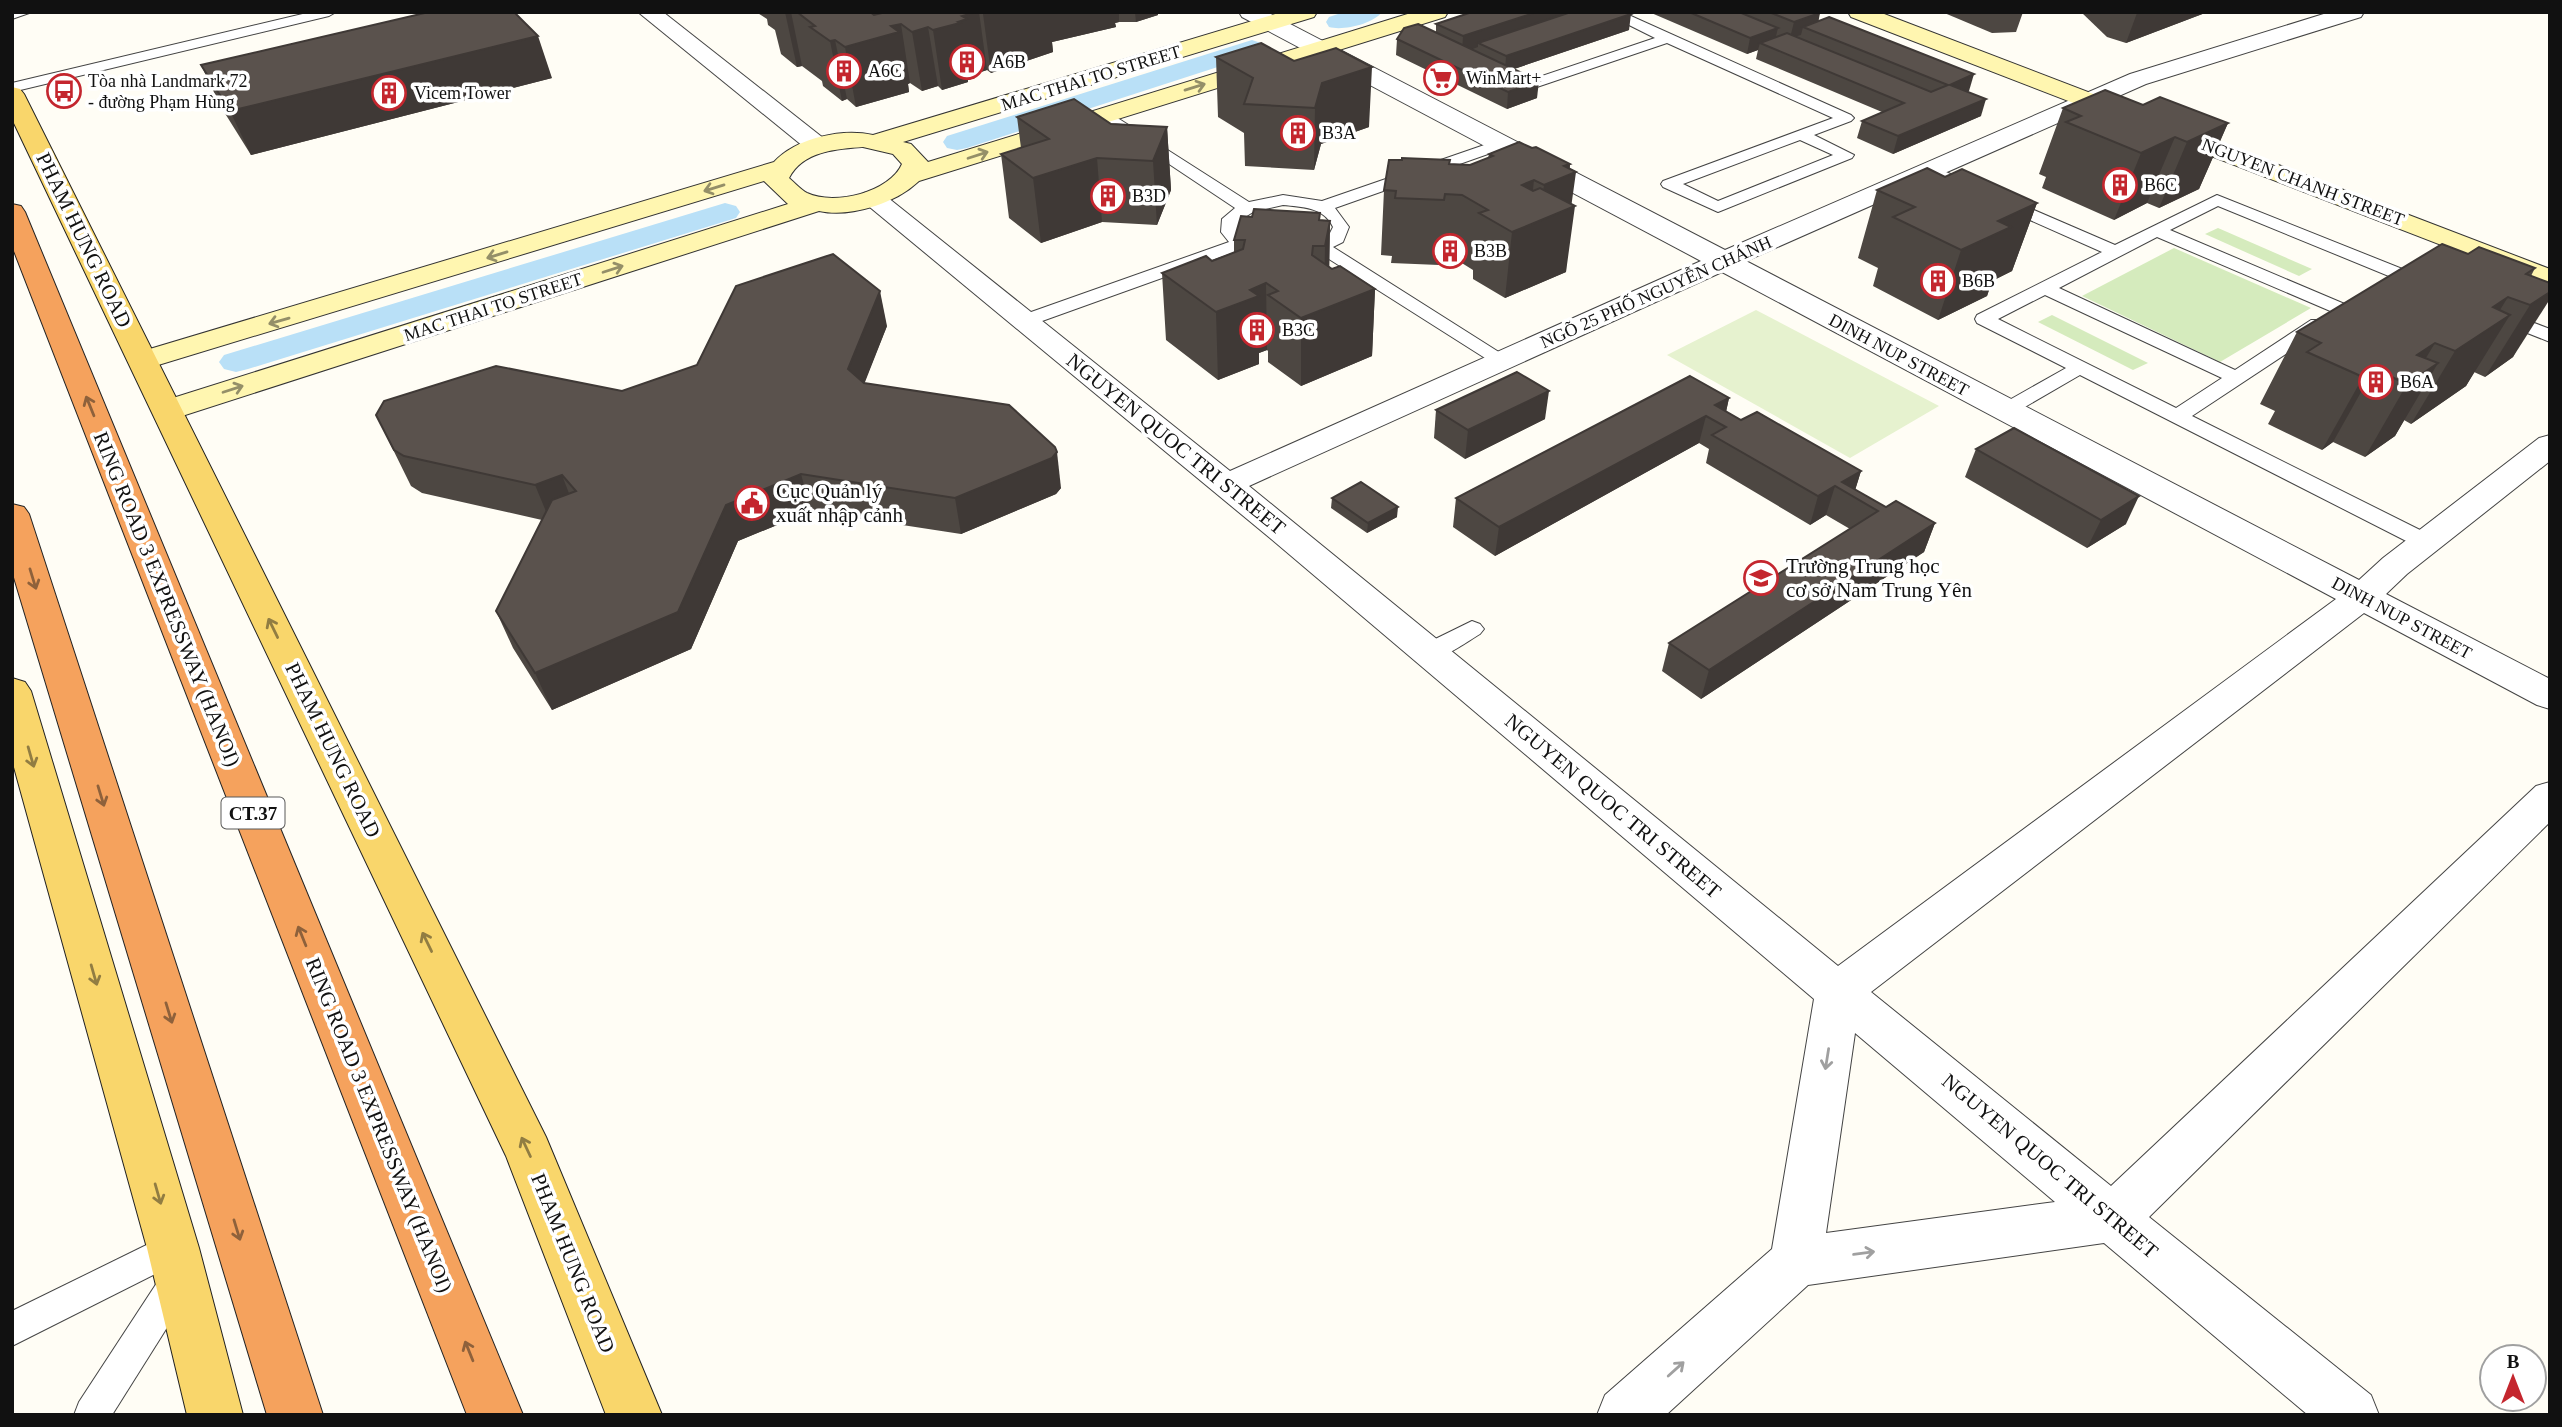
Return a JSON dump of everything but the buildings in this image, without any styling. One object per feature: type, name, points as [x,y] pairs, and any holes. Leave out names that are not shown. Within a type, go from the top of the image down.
[{"type":"highway","name":"RING ROAD 3 EXPRESSWAY (HANOI)","points":[[12,212],[495,1415]]},
{"type":"highway","points":[[12,514],[295,1415]]},
{"type":"main road","name":"PHAM HUNG ROAD","points":[[12,94],[529,1153],[634,1415]]},
{"type":"main road","points":[[12,691],[177,1262],[215,1415]]},
{"type":"street","points":[[649,12],[818,146]]},
{"type":"street","name":"MAC THAI TO STREET","points":[[876,142],[1260,18],[1306,12]]},
{"type":"street","name":"MAC THAI TO STREET","points":[[873,199],[898,189],[913,175],[1437,12]]},
{"type":"street","name":"NGUYEN CHANH STREET","points":[[1859,12],[2550,279]]},
{"type":"street","name":"NGÕ 25 PHỐ NGUYỄN CHÁNH","points":[[1224,485],[1932,171],[2088,99],[2138,79],[2353,12]]},
{"type":"street","name":"DINH NUP STREET","points":[[1260,18],[2550,696]]},
{"type":"street","points":[[144,360],[780,168],[795,156],[818,146],[840,142],[876,142],[899,147],[910,153],[916,162],[913,175]]},
{"type":"street","points":[[780,168],[776,180],[783,190],[797,199],[819,203],[850,203],[873,199]]},
{"type":"street","name":"NGUYEN QUOC TRI STREET","points":[[873,199],[1282,530],[1427,653],[2351,1415]]},
{"type":"street","name":"MAC THAI TO STREET","points":[[168,410],[819,203]]},
{"type":"street","points":[[1796,1262],[1838,991],[2362,597],[2426,542],[2550,445]]},
{"type":"street","points":[[1625,1415],[1796,1262],[2113,1218],[2550,797]]},
{"type":"lane","points":[[12,15],[25,12]]},
{"type":"lane","points":[[12,88],[330,12]]},
{"type":"lane","points":[[1611,12],[1846,118],[1800,134],[1669,184],[1718,207],[1846,155],[1800,134]]},
{"type":"lane","points":[[1526,86],[1668,38]]},
{"type":"lane","points":[[1105,115],[1246,208]]},
{"type":"lane","points":[[1321,207],[1499,145]]},
{"type":"lane","points":[[1932,171],[2116,252]]},
{"type":"lane","points":[[1283,200],[1321,207],[1336,216],[1341,227],[1337,239],[1323,248],[1286,256],[1259,253],[1238,244],[1228,230],[1229,222],[1246,208],[1283,200]]},
{"type":"lane","points":[[2426,542],[1984,319],[2217,200],[2447,294]]},
{"type":"lane","points":[[2157,231],[2346,306],[2178,416]]},
{"type":"lane","points":[[1024,321],[1238,244]]},
{"type":"lane","points":[[1323,248],[1503,361]]},
{"type":"lane","points":[[2374,287],[2396,273]]},
{"type":"lane","points":[[2045,288],[2237,378]]},
{"type":"lane","points":[[2486,310],[2550,336]]},
{"type":"lane","points":[[2004,411],[2081,367]]},
{"type":"lane","points":[[1427,653],[1472,629]]},
{"type":"lane","points":[[12,1329],[177,1262]]},
{"type":"lane","points":[[92,1415],[177,1262]]},
{"type":"green space","points":[[2218,228],[2312,269],[2299,276],[2205,234]]},
{"type":"green space","points":[[2174,248],[2311,308],[2220,362],[2082,296]]},
{"type":"green space","points":[[1756,310],[1939,406],[1850,458],[1667,355]]},
{"type":"green space","points":[[2052,315],[2148,363],[2133,370],[2038,322]]},
{"type":"waterway","points":[[1338,22],[1370,12]]},
{"type":"waterway","points":[[957,142],[1252,48]]},
{"type":"waterway","points":[[236,362],[725,212]]},
{"type":"place","name":"A6B","points":[[967,62]]},
{"type":"place","name":"A6C","points":[[844,71]]},
{"type":"place","name":"WinMart+","points":[[1441,78]]},
{"type":"place","name":"Tòa nhà Landmark 72 - đường Phạm Hùng","points":[[64,91]]},
{"type":"place","name":"Vicem Tower","points":[[389,93]]},
{"type":"place","name":"B3A","points":[[1298,133]]},
{"type":"place","name":"B6C","points":[[2120,185]]},
{"type":"place","name":"B3D","points":[[1108,196]]},
{"type":"place","name":"B3B","points":[[1450,251]]},
{"type":"place","name":"B6B","points":[[1938,281]]},
{"type":"place","name":"B3C","points":[[1257,330]]},
{"type":"place","name":"B6A","points":[[2376,382]]},
{"type":"place","name":"Cục Quản lý xuất nhập cảnh","points":[[752,503]]},
{"type":"place","name":"Trường Trung học cơ sở Nam Trung Yên","points":[[1761,578]]}]
